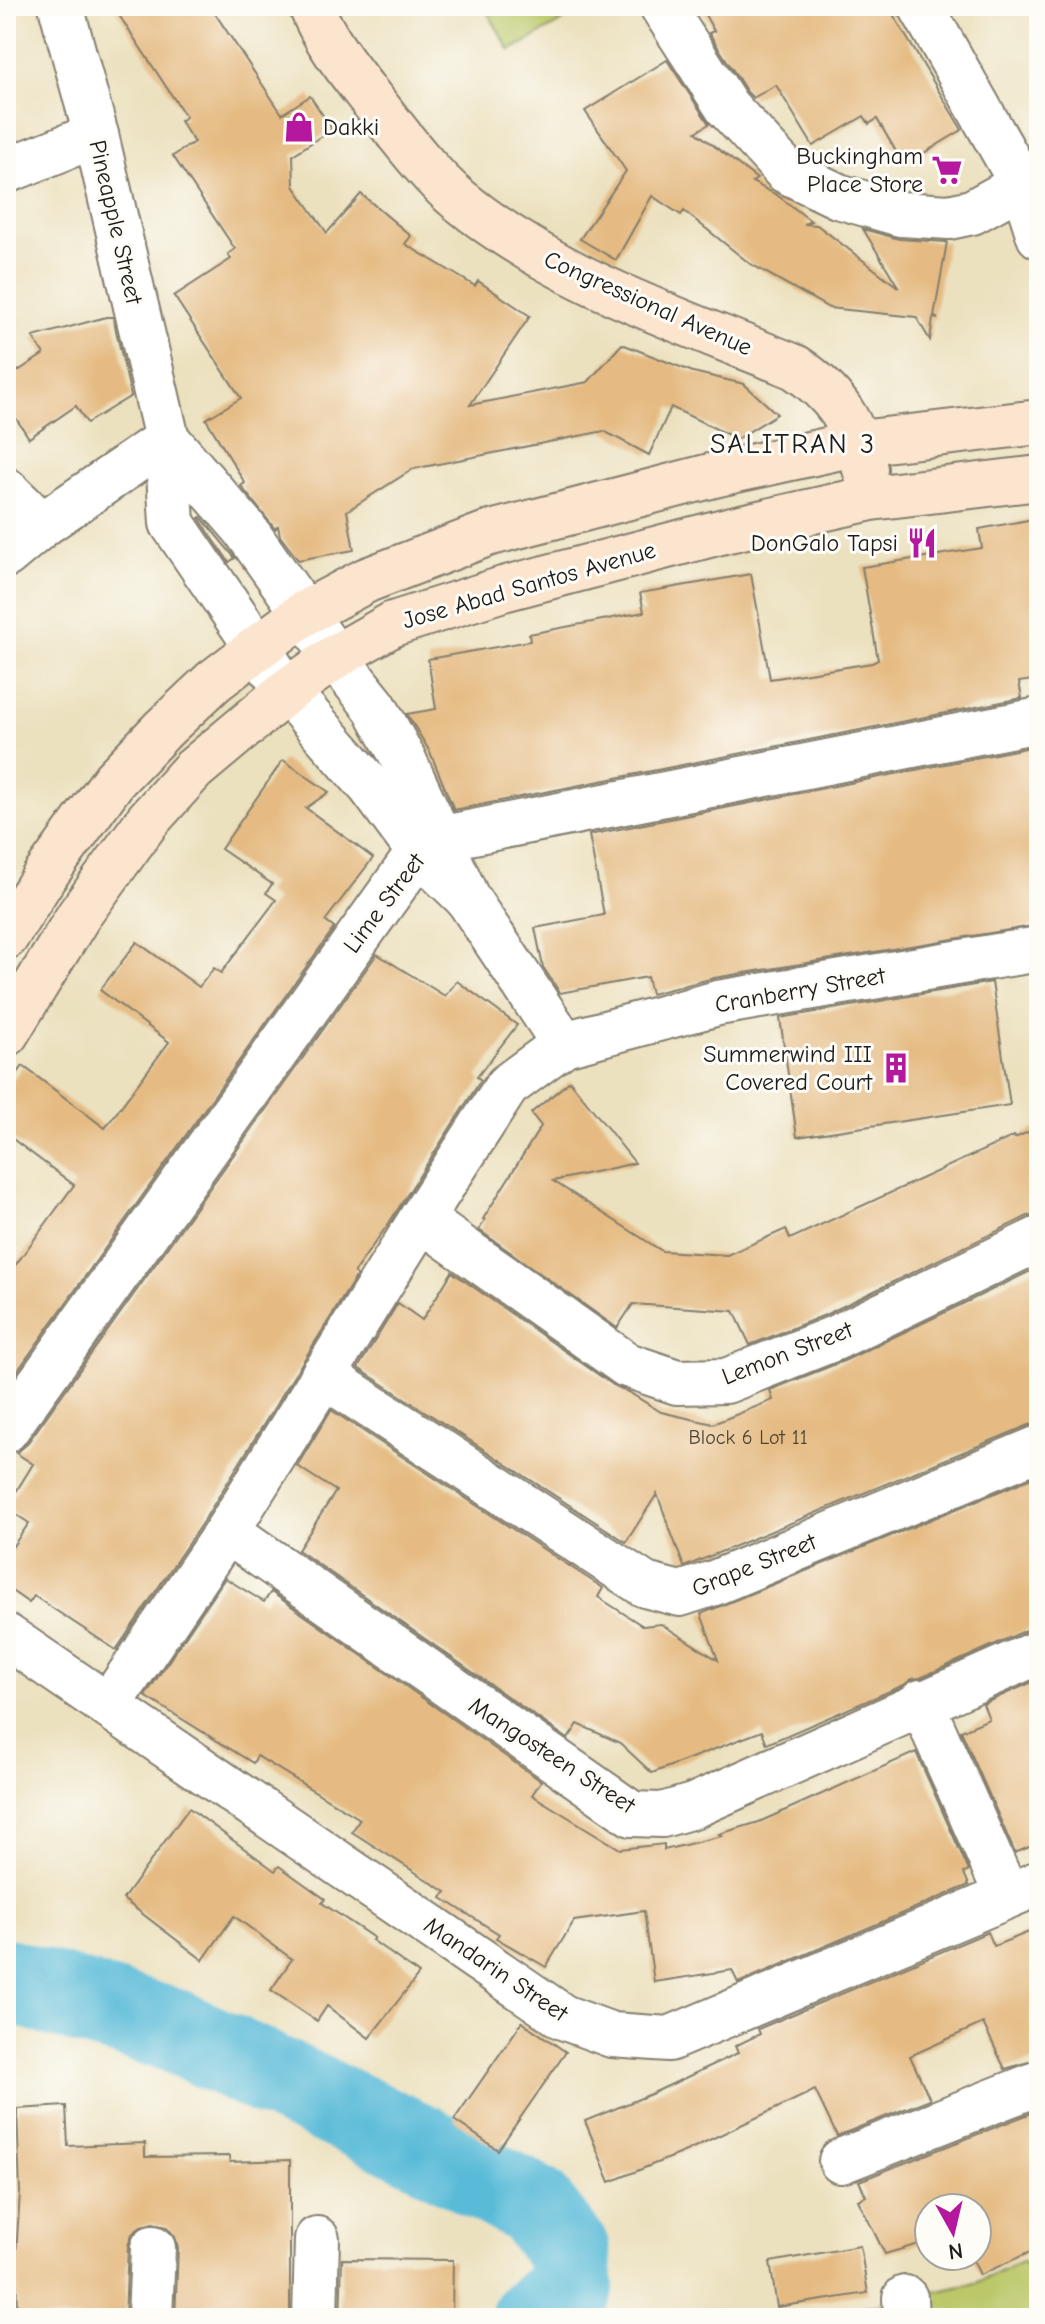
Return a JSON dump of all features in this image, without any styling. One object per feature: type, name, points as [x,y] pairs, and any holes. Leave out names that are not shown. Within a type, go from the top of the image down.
[{"type":"main road","name":"Congressional Avenue","points":[[311,6],[351,74],[400,136],[457,198],[526,248],[607,290],[795,367],[820,384],[838,405],[859,443],[871,498]]},
{"type":"main road","points":[[6,937],[44,877],[114,780],[214,681],[303,614],[367,580],[487,534],[718,474],[859,443],[1039,422]]},
{"type":"main road","name":"Jose Abad Santos Avenue","points":[[6,1034],[79,915],[148,820],[193,770],[287,691],[335,657],[393,624],[503,589],[728,530],[871,498],[1039,478]]},
{"type":"street","name":"Pineapple Street","points":[[61,6],[96,135],[167,439],[172,523],[287,691],[370,786],[429,845]]},
{"type":"street","points":[[662,6],[727,107],[786,171],[838,196],[901,214],[949,217],[972,212],[1034,185]]},
{"type":"street","points":[[921,6],[1034,185],[1039,236]]},
{"type":"street","points":[[6,171],[96,135]]},
{"type":"street","name":"Pineapple Street","points":[[167,439],[244,528],[303,614],[375,707],[403,758],[429,845]]},
{"type":"street","points":[[6,555],[42,525],[167,439]]},
{"type":"street","points":[[6,490],[42,525]]},
{"type":"street","name":"Lime Street","points":[[6,1430],[429,845],[1039,720]]},
{"type":"street","points":[[109,1705],[227,1531],[507,1086],[564,1044],[429,845]]},
{"type":"street","name":"Cranberry Street","points":[[564,1044],[718,1003],[1039,949]]},
{"type":"street","name":"Lemon Street","points":[[421,1219],[627,1365],[677,1382],[726,1381],[780,1360],[835,1338],[1039,1239]]},
{"type":"street","name":"Grape Street","points":[[323,1375],[645,1585],[680,1594],[714,1583],[1039,1448]]},
{"type":"street","name":"Mangosteen Street","points":[[227,1531],[632,1814],[662,1815],[693,1806],[1039,1652]]},
{"type":"street","name":"Mandarin Street","points":[[6,1636],[563,2017],[612,2035],[669,2039],[1023,1890]]},
{"type":"street","points":[[921,1702],[1023,1890]]},
{"type":"street","points":[[841,2161],[1039,2083]]},
{"type":"street","points":[[315,2318],[317,2239]]},
{"type":"street","points":[[150,2318],[153,2248]]},
{"type":"green space","points":[[484,6],[589,6],[510,51]]},
{"type":"green space","points":[[1023,2261],[1039,2292],[1039,2318],[811,2318],[976,2283]]},
{"type":"building","points":[[113,6],[210,6],[282,114],[310,96],[332,129],[293,155],[294,186],[327,233],[361,194],[411,236],[405,244],[475,286],[478,281],[530,316],[470,405],[588,382],[622,344],[693,372],[744,384],[777,414],[737,439],[671,407],[649,455],[604,431],[413,469],[347,511],[354,550],[298,560],[280,536],[278,526],[275,529],[241,486],[245,483],[206,419],[241,398],[174,296],[231,259],[228,254],[235,249],[173,156],[194,142],[180,121],[186,117]]},
{"type":"building","points":[[700,6],[888,6],[962,130],[904,165],[877,119],[869,124],[864,116],[813,146],[776,85],[753,98],[747,92],[709,33],[714,31]]},
{"type":"building","points":[[667,60],[709,124],[696,132],[757,179],[752,182],[777,195],[811,221],[804,224],[817,225],[899,288],[863,229],[899,239],[947,242],[934,316],[938,319],[933,318],[930,340],[916,317],[829,308],[749,263],[684,211],[681,215],[652,196],[616,260],[580,239],[626,171],[585,111]]},
{"type":"building","points":[[113,317],[131,396],[87,423],[76,406],[29,438],[6,403],[6,379],[44,354],[33,337]]},
{"type":"building","points":[[201,517],[235,558],[229,562]]},
{"type":"building","points":[[1039,518],[1039,679],[1019,682],[1022,698],[454,810],[430,752],[407,714],[436,709],[428,659],[530,641],[529,634],[644,612],[640,593],[751,574],[770,679],[872,663],[878,660],[862,567],[982,548],[979,529]]},
{"type":"building","points":[[1031,747],[1033,760],[1039,760],[1039,925],[714,978],[651,994],[647,977],[560,993],[543,967],[535,928],[604,915],[589,835]]},
{"type":"building","points":[[283,760],[329,792],[306,808],[373,858],[325,921],[334,928],[6,1387],[6,1278],[74,1185],[6,1134],[6,1089],[23,1066],[105,1128],[169,1042],[100,990],[137,942],[199,987],[214,968],[221,973],[276,900],[266,893],[272,884],[221,849]]},
{"type":"building","points":[[377,954],[445,996],[457,981],[517,1025],[477,1077],[481,1080],[354,1272],[357,1275],[206,1517],[116,1650],[34,1596],[29,1603],[6,1587],[6,1556],[29,1523],[6,1508],[33,1464],[16,1453],[26,1445]]},
{"type":"building","name":"Summerwind III Covered Court","points":[[992,982],[1010,1105],[797,1137],[780,1018]]},
{"type":"building","points":[[570,1081],[635,1163],[553,1181],[662,1251],[727,1255],[786,1229],[790,1239],[1039,1127],[1039,1214],[1028,1216],[825,1315],[750,1345],[734,1311],[633,1304],[617,1328],[479,1230],[541,1126],[531,1113]]},
{"type":"building","points":[[1039,1267],[1039,1424],[1029,1425],[684,1567],[657,1494],[626,1542],[358,1368],[398,1303],[422,1320],[452,1272],[613,1385],[661,1412],[713,1424],[773,1400],[770,1390],[846,1360]]},
{"type":"building","points":[[331,1410],[603,1588],[598,1597],[643,1626],[661,1624],[718,1660],[701,1614],[1039,1475],[1039,1627],[912,1679],[767,1744],[762,1731],[652,1773],[620,1743],[578,1724],[568,1739],[298,1550],[336,1491],[297,1466]]},
{"type":"building","points":[[225,1578],[264,1602],[271,1592],[541,1781],[532,1795],[620,1849],[664,1844],[664,1850],[722,1836],[719,1834],[759,1822],[916,1752],[969,1871],[964,1873],[969,1885],[738,1983],[732,1970],[654,1982],[644,1911],[574,1921],[546,1967],[496,1938],[499,1934],[442,1898],[446,1892],[352,1832],[360,1819],[257,1756],[253,1763],[145,1696]]},
{"type":"building","points":[[1039,1679],[1039,1843],[1015,1853],[961,1731],[989,1719],[983,1704]]},
{"type":"building","points":[[189,1808],[275,1871],[279,1866],[325,1899],[322,1903],[374,1938],[372,1940],[419,1974],[369,2038],[327,2006],[317,2021],[271,1990],[292,1959],[234,1916],[203,1960],[123,1899]]},
{"type":"building","points":[[1039,1928],[1039,2059],[1005,2069],[983,2023],[910,2056],[930,2099],[837,2136],[815,2090],[686,2151],[610,2182],[585,2121],[738,2053],[735,2046],[760,2034],[758,2029],[988,1932],[994,1946]]},
{"type":"building","points":[[522,2022],[566,2052],[498,2150],[454,2120]]},
{"type":"building","points":[[66,2106],[68,2146],[145,2143],[145,2157],[229,2156],[230,2162],[290,2160],[290,2318],[175,2318],[178,2249],[175,2237],[167,2227],[153,2223],[142,2226],[132,2234],[128,2246],[125,2318],[17,2318],[16,2255],[20,2192],[17,2109]]},
{"type":"building","points":[[1039,2110],[1039,2248],[993,2269],[993,2192],[913,2192],[913,2246],[885,2254],[858,2200],[866,2196],[859,2181]]},
{"type":"building","points":[[860,2246],[868,2293],[777,2307],[770,2262]]},
{"type":"building","points":[[342,2259],[453,2260],[452,2318],[340,2318]]},
{"type":"waterway","points":[[6,1980],[175,2031],[420,2145],[533,2206],[568,2251],[572,2288],[532,2318]]},
{"type":"place","name":"Dakki","points":[[299,127]]},
{"type":"place","name":"Buckingham Place Store","points":[[947,170]]},
{"type":"place","name":"DonGalo Tapsi","points":[[922,543]]},
{"type":"place","name":"Summerwind III Covered Court","points":[[896,1068]]},
{"type":"district","name":"SALITRAN 3","points":[[793,443]]}]
